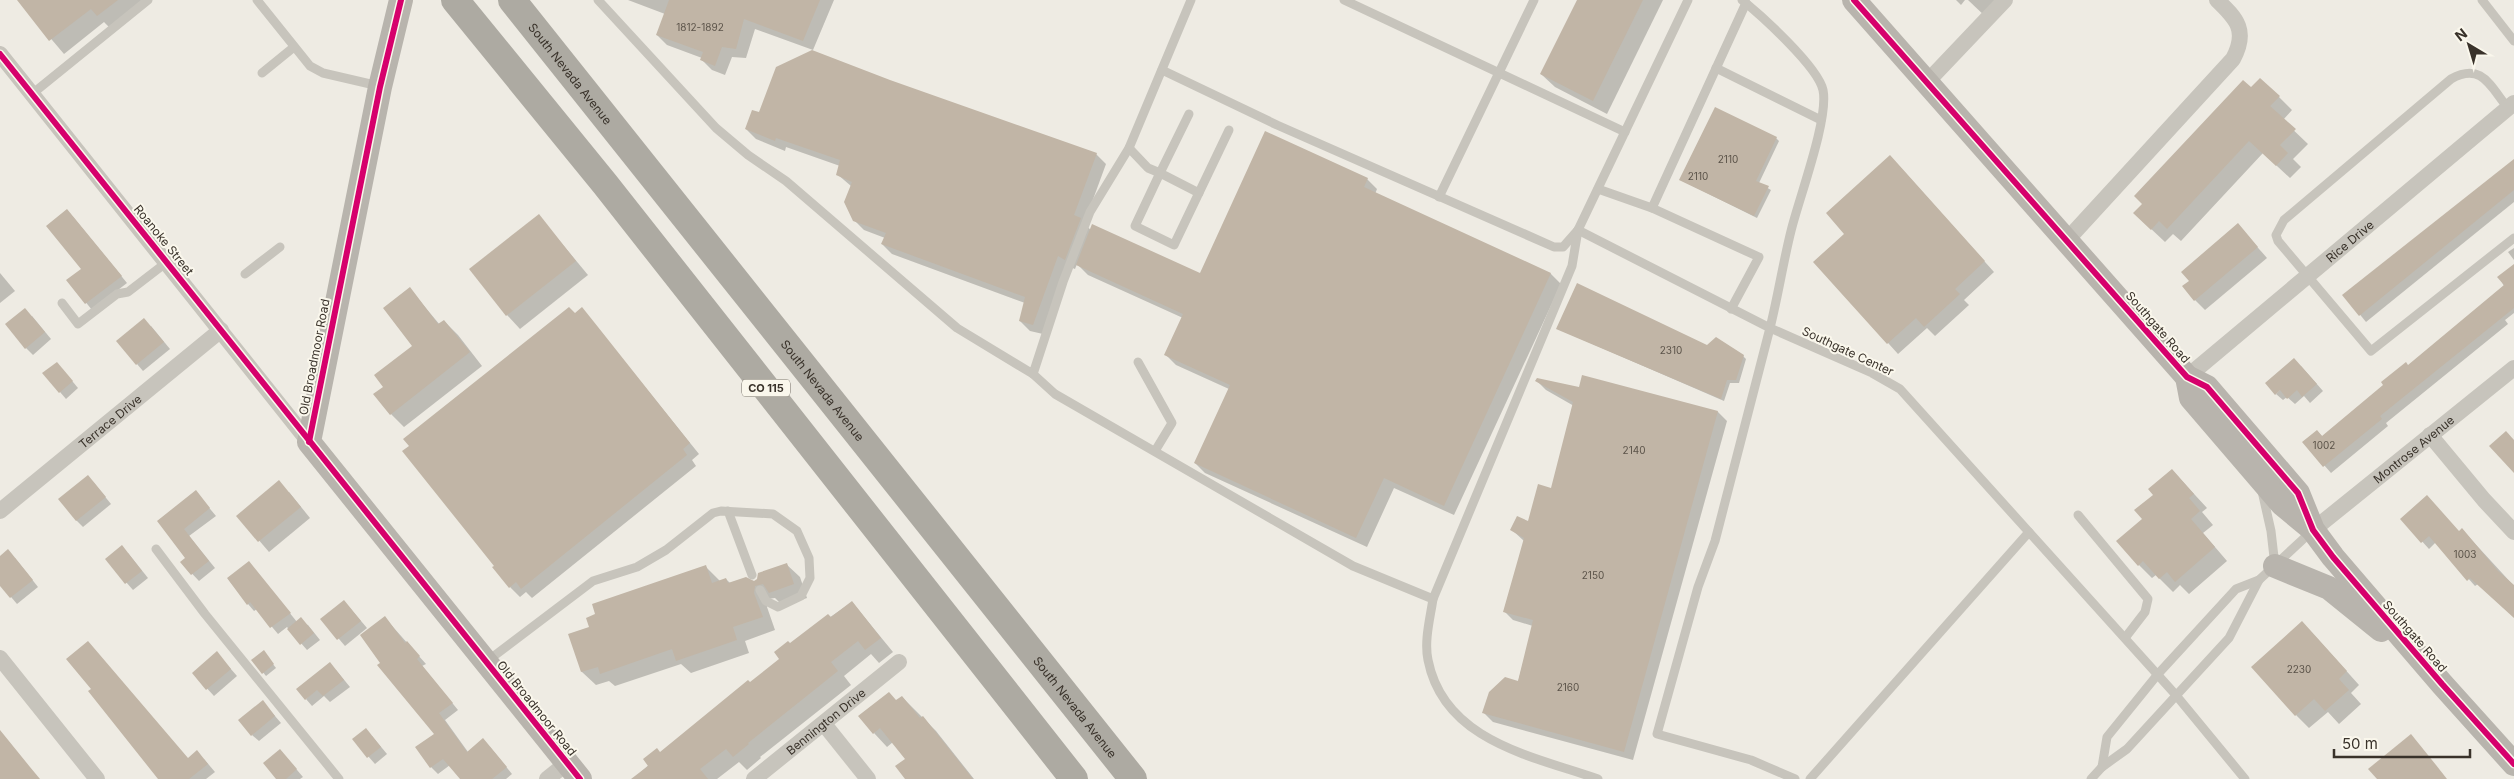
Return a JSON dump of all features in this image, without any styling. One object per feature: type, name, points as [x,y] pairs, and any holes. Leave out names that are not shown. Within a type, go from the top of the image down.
[{"type":"highway","name":"CO 115","points":[[455,0],[605,184],[1074,779]]},
{"type":"highway","name":"South Nevada Avenue","points":[[512,0],[1133,779]]},
{"type":"street","name":"Old Broadmoor Road","points":[[401,0],[380,87],[308,442],[573,771]]},
{"type":"street","name":"Southgate Road","points":[[1854,0],[1928,81],[2187,377],[2207,386],[2298,492],[2313,530]]},
{"type":"street","points":[[1928,81],[2005,0]]},
{"type":"street","points":[[2067,240],[2233,59],[2240,42],[2238,23],[2217,0]]},
{"type":"street","name":"Roanoke Street","points":[[0,54],[222,330],[308,442]]},
{"type":"street","name":"Rice Drive","points":[[2187,377],[2511,105]]},
{"type":"street","name":"Terrace Drive","points":[[0,511],[222,330]]},
{"type":"street","name":"Montrose Avenue","points":[[2313,530],[2513,370]]},
{"type":"street","name":"Southgate Road","points":[[2187,377],[2191,398],[2282,504],[2313,530],[2333,557],[2426,666],[2514,764]]},
{"type":"street","points":[[2430,435],[2514,532]]},
{"type":"street","points":[[2267,573],[2329,588],[2426,666]]},
{"type":"street","points":[[0,658],[97,779]]},
{"type":"street","name":"Bennington Drive","points":[[754,779],[899,662]]},
{"type":"street","points":[[824,724],[868,779]]},
{"type":"street","points":[[547,779],[573,771]]},
{"type":"lane","points":[[32,94],[148,0]]},
{"type":"lane","points":[[256,0],[310,66],[323,73],[380,87]]},
{"type":"lane","points":[[598,0],[716,128],[748,155],[786,181],[957,328],[1033,374],[1055,394],[1353,566],[1433,599]]},
{"type":"lane","points":[[1033,374],[1090,212],[1129,148],[1191,0]]},
{"type":"lane","points":[[1344,0],[1625,132]]},
{"type":"lane","points":[[1439,197],[1534,0]]},
{"type":"lane","points":[[1162,70],[1277,125],[1439,197],[1554,247],[1563,247],[1578,230],[1688,0]]},
{"type":"lane","points":[[2482,0],[2514,41]]},
{"type":"lane","points":[[1652,208],[1744,2],[1816,75],[1823,90],[1824,112],[1790,232],[1770,328],[1715,541],[1698,587],[1657,734],[1751,760],[1795,779]]},
{"type":"lane","points":[[262,73],[294,47]]},
{"type":"lane","points":[[1716,68],[1821,120]]},
{"type":"lane","points":[[2511,105],[2480,74],[2472,72],[2463,73],[2451,79],[2284,220],[2278,228],[2276,235],[2278,241],[2307,277],[2371,351],[2514,238]]},
{"type":"lane","points":[[1189,114],[1135,226],[1174,244],[1229,130]]},
{"type":"lane","points":[[1129,148],[1148,168],[1199,193]]},
{"type":"lane","points":[[1598,189],[1652,208],[1760,258],[1731,309]]},
{"type":"lane","points":[[1578,230],[1572,266],[1433,599],[1427,633],[1428,659],[1435,684],[1445,701],[1466,725],[1491,742],[1598,779]]},
{"type":"lane","name":"Southgate Center","points":[[1578,230],[1770,328],[1872,373],[1900,390],[2158,674],[2245,779]]},
{"type":"lane","points":[[245,274],[280,246]]},
{"type":"lane","points":[[62,303],[78,324],[117,294],[128,292],[167,262]]},
{"type":"lane","points":[[1138,362],[1172,423],[1155,451]]},
{"type":"lane","points":[[2092,779],[2102,767],[2127,748],[2228,638],[2267,573],[2271,531],[2258,476]]},
{"type":"lane","points":[[486,662],[593,581],[637,567],[666,550],[713,513],[728,511],[773,514],[797,531],[810,558],[810,578],[801,596],[778,607],[766,601],[760,590]]},
{"type":"lane","points":[[728,511],[752,575]]},
{"type":"lane","points":[[2078,515],[2148,599],[2146,612],[2125,638]]},
{"type":"lane","points":[[2102,767],[2107,737],[2158,674],[2236,589],[2267,573],[2313,530]]},
{"type":"lane","points":[[1810,779],[2030,532]]},
{"type":"lane","points":[[156,549],[205,614],[339,779]]},
{"type":"building","points":[[17,0],[118,0],[97,16],[91,9],[49,41]]},
{"type":"building","points":[[669,0],[820,0],[803,41],[744,19],[736,49],[722,47],[715,66],[700,60],[703,52],[656,35]]},
{"type":"building","points":[[1577,0],[1643,0],[1593,101],[1540,74]]},
{"type":"building","points":[[812,50],[890,80],[1097,153],[1074,215],[1081,218],[1065,260],[1058,256],[1033,325],[1019,321],[1025,297],[881,244],[886,233],[853,221],[844,202],[852,182],[836,175],[840,160],[776,138],[775,141],[745,129],[752,110],[759,112],[776,67]]},
{"type":"building","points":[[2260,78],[2280,96],[2270,106],[2296,129],[2280,145],[2288,153],[2276,166],[2249,141],[2167,229],[2159,221],[2151,230],[2133,213],[2142,204],[2134,196],[2243,80],[2251,87]]},
{"type":"building","points":[[1715,107],[1777,137],[1756,181],[1769,186],[1754,216],[1679,180]]},
{"type":"building","points":[[1265,131],[1368,178],[1364,187],[1551,273],[1444,506],[1384,478],[1356,538],[1194,463],[1230,385],[1164,355],[1183,314],[1076,265],[1092,224],[1200,273]]},
{"type":"building","points":[[1890,155],[1985,261],[1955,289],[1960,294],[1924,327],[1916,318],[1887,344],[1813,262],[1844,234],[1826,213]]},
{"type":"building","points":[[2514,159],[2514,190],[2359,316],[2342,295]]},
{"type":"building","points":[[67,209],[122,276],[85,304],[66,280],[81,269],[46,226]]},
{"type":"building","points":[[539,214],[576,261],[506,316],[469,269]]},
{"type":"building","points":[[2238,223],[2258,247],[2194,301],[2182,286],[2189,281],[2181,272]]},
{"type":"building","points":[[2514,264],[2514,308],[2380,416],[2382,419],[2323,467],[2302,442],[2317,430],[2322,436],[2383,385],[2381,382],[2406,362],[2408,365],[2504,285],[2497,277]]},
{"type":"building","points":[[1577,283],[1707,345],[1716,337],[1744,355],[1736,380],[1727,380],[1721,399],[1556,329]]},
{"type":"building","points":[[410,287],[438,324],[444,320],[470,352],[390,415],[373,394],[383,387],[374,375],[412,346],[383,308]]},
{"type":"building","points":[[569,307],[575,313],[582,307],[690,443],[683,449],[687,455],[521,589],[516,582],[509,588],[492,567],[494,566],[402,451],[409,446],[403,439]]},
{"type":"building","points":[[25,308],[45,332],[25,349],[5,324]]},
{"type":"building","points":[[144,318],[164,342],[136,365],[116,341]]},
{"type":"building","points":[[2294,358],[2317,384],[2302,397],[2297,390],[2287,399],[2280,390],[2275,395],[2265,383]]},
{"type":"building","points":[[57,362],[73,381],[59,393],[42,373]]},
{"type":"building","points":[[1582,375],[1718,411],[1624,752],[1482,713],[1489,692],[1505,677],[1518,681],[1533,620],[1503,612],[1524,538],[1510,530],[1517,516],[1528,521],[1538,484],[1551,488],[1573,402],[1535,381],[1537,378],[1579,387]]},
{"type":"building","points":[[2506,431],[2514,440],[2514,473],[2489,446]]},
{"type":"building","points":[[2172,469],[2194,494],[2189,498],[2200,511],[2191,519],[2215,547],[2175,582],[2167,572],[2159,579],[2143,561],[2138,566],[2116,541],[2142,519],[2134,510],[2153,495],[2148,489]]},
{"type":"building","points":[[88,475],[106,497],[76,521],[58,499]]},
{"type":"building","points":[[279,480],[301,507],[258,542],[236,516]]},
{"type":"building","points":[[196,490],[210,508],[184,529],[209,561],[191,575],[180,562],[185,558],[157,521]]},
{"type":"building","points":[[2427,495],[2459,531],[2462,528],[2498,571],[2514,585],[2514,618],[2470,578],[2467,581],[2429,536],[2421,543],[2400,519]]},
{"type":"building","points":[[122,545],[142,571],[125,584],[105,559]]},
{"type":"building","points":[[8,549],[33,580],[10,598],[0,586],[0,556]]},
{"type":"building","points":[[249,561],[291,613],[270,628],[250,602],[247,605],[227,578]]},
{"type":"building","points":[[787,563],[794,584],[769,593],[763,584],[755,586],[754,593],[763,617],[733,627],[737,640],[676,661],[672,649],[600,674],[598,667],[581,672],[568,634],[589,627],[586,618],[595,614],[592,604],[706,565],[712,583],[726,578],[728,583],[746,577],[754,581],[757,579],[758,573]]},
{"type":"building","points":[[344,600],[361,621],[337,640],[320,619]]},
{"type":"building","points":[[852,601],[881,638],[865,650],[858,641],[831,662],[838,671],[749,744],[733,757],[726,749],[700,769],[708,779],[631,779],[648,766],[643,759],[657,748],[660,752],[748,680],[750,682],[779,659],[774,652],[788,641],[790,643],[828,614],[831,617]]},
{"type":"building","points":[[385,616],[405,643],[407,641],[420,656],[417,659],[453,703],[439,713],[467,752],[483,738],[507,767],[492,779],[460,779],[443,759],[430,768],[415,747],[434,734],[377,665],[380,663],[360,635]]},
{"type":"building","points":[[301,617],[314,633],[300,645],[287,629]]},
{"type":"building","points":[[2302,621],[2347,671],[2339,679],[2349,690],[2325,711],[2314,699],[2295,716],[2251,667]]},
{"type":"building","points":[[88,641],[188,758],[197,750],[208,764],[189,779],[158,779],[88,691],[91,689],[66,659]]},
{"type":"building","points":[[264,650],[274,664],[262,674],[251,660]]},
{"type":"building","points":[[217,651],[231,669],[206,690],[192,673]]},
{"type":"building","points":[[330,662],[344,680],[323,696],[317,690],[305,700],[296,689]]},
{"type":"building","points":[[889,692],[896,700],[902,696],[920,718],[923,716],[973,779],[905,779],[895,766],[905,759],[880,728],[873,734],[858,716]]},
{"type":"building","points":[[263,700],[275,716],[251,736],[238,720]]},
{"type":"building","points":[[366,728],[381,747],[367,758],[352,739]]},
{"type":"building","points":[[0,730],[30,767],[40,779],[0,779]]},
{"type":"building","points":[[2411,734],[2447,779],[2377,779],[2368,769]]},
{"type":"building","points":[[280,749],[297,769],[286,779],[276,779],[263,763]]},
{"type":"cycle path","points":[[309,442],[380,87],[401,0]]},
{"type":"cycle path","points":[[1854,0],[2187,377],[2207,387],[2298,493],[2313,530],[2333,557],[2442,684],[2514,764]]},
{"type":"cycle path","points":[[0,54],[580,779]]}]
